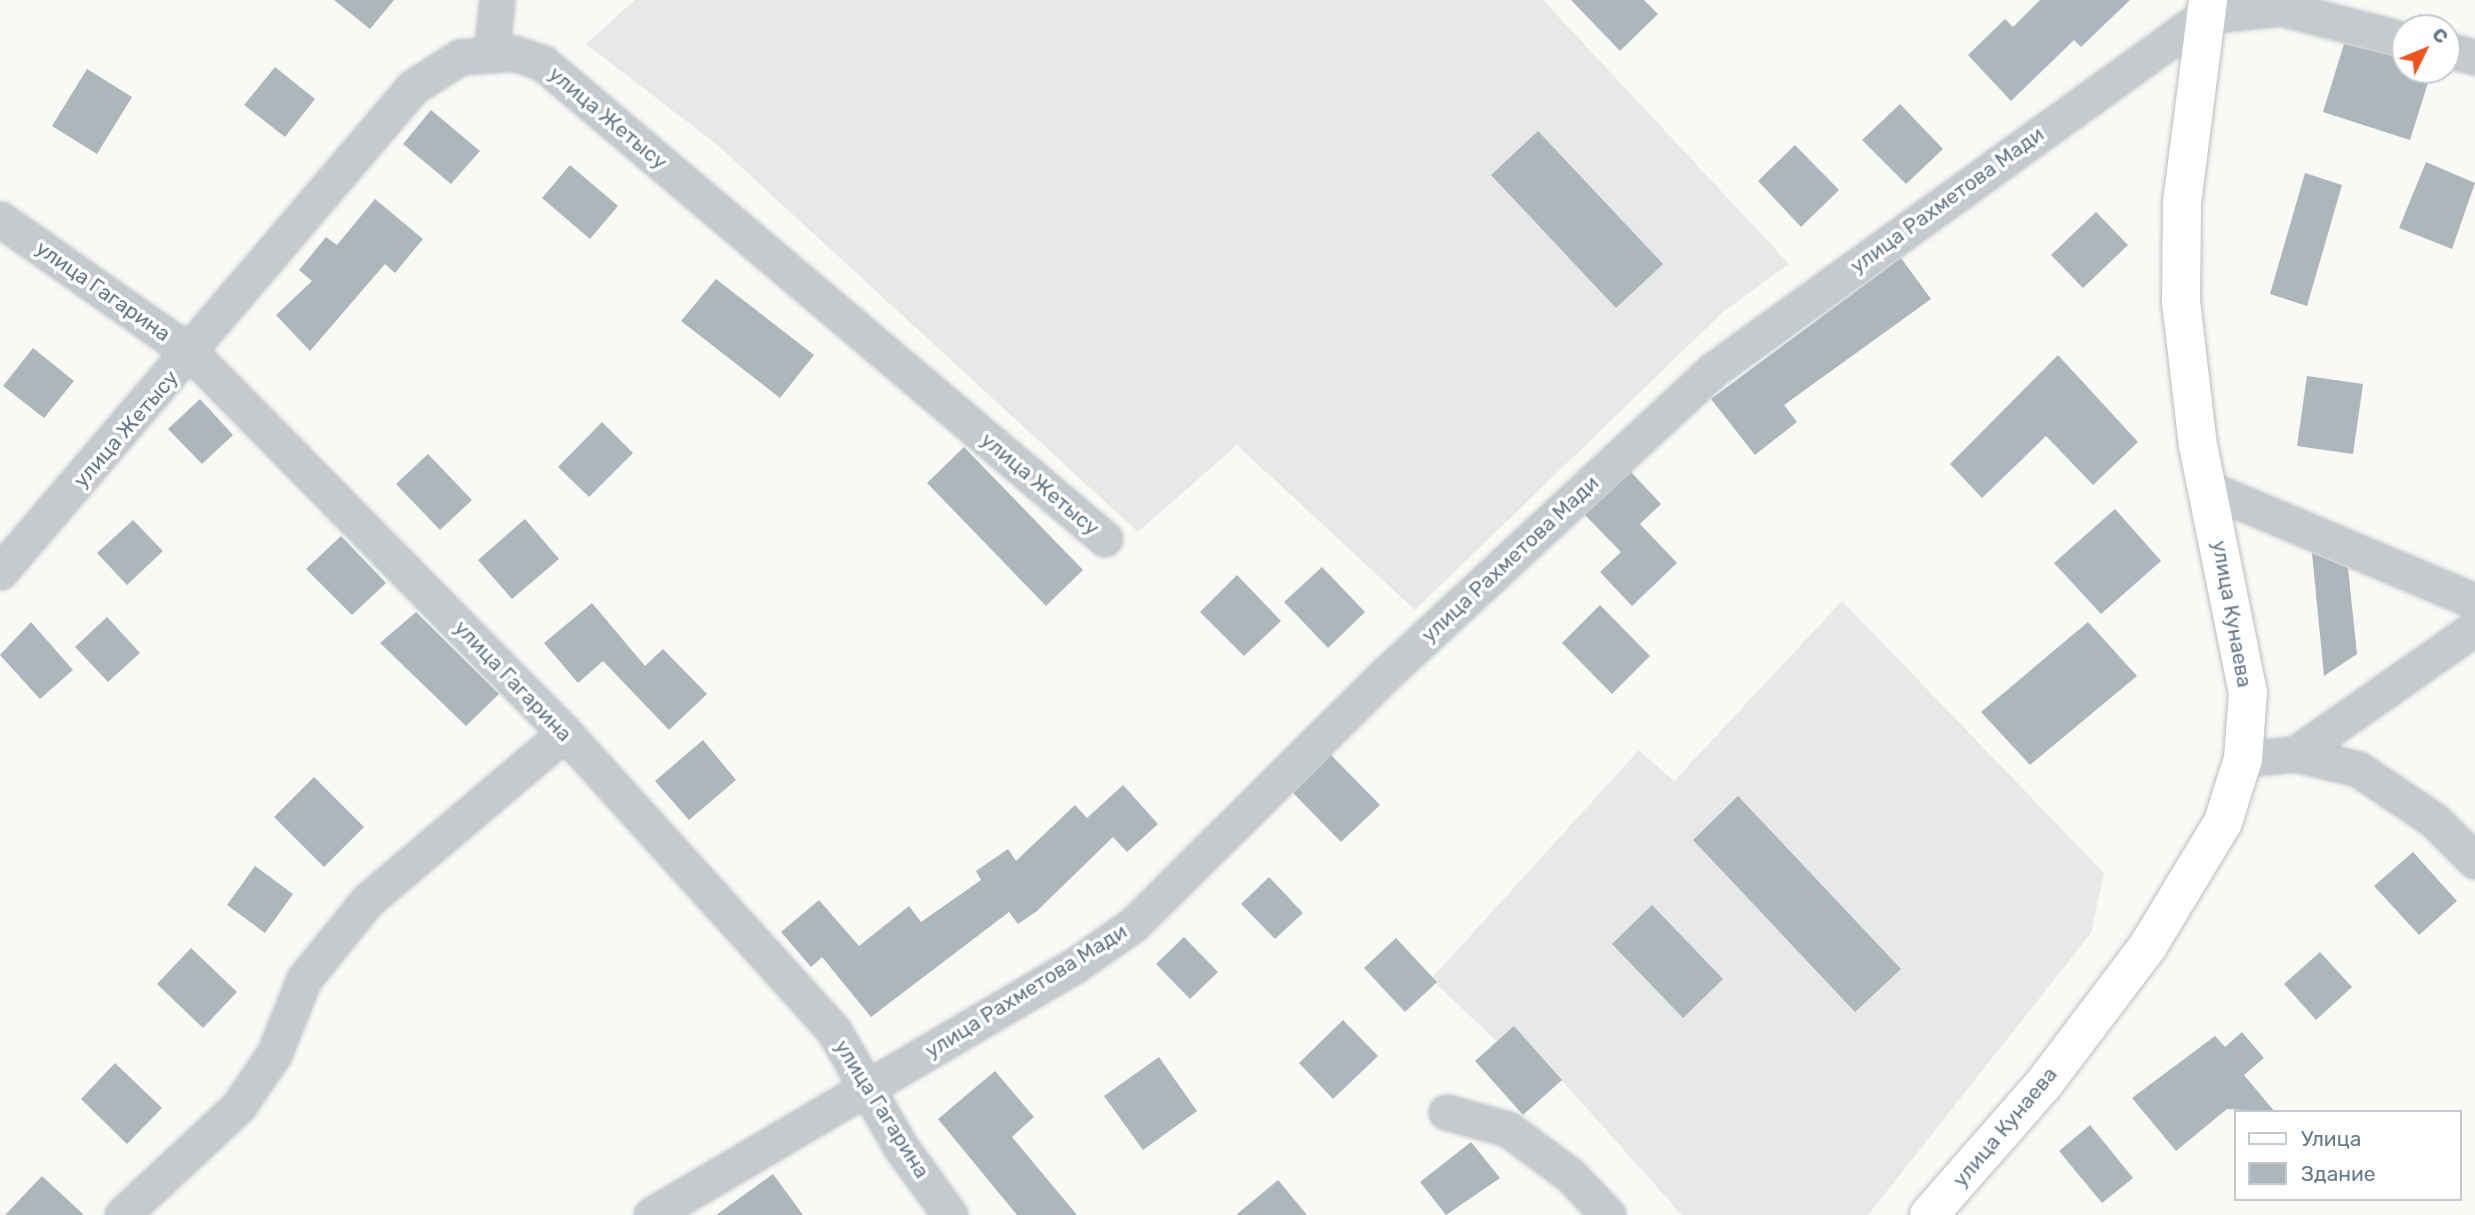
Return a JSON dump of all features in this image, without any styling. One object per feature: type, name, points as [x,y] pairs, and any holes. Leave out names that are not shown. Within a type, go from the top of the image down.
[{"type":"main road","name":"улица Кунаева","points":[[1929,1215],[2043,1085],[2148,946],[2223,822],[2243,759],[2248,693],[2207,488],[2181,302],[2182,203],[2206,8]]},
{"type":"street","points":[[491,55],[497,0]]},
{"type":"street","name":"улица Рахметова Мади","points":[[650,1215],[1134,924],[1387,673],[1713,370],[2206,8],[2281,8],[2391,36]]},
{"type":"street","name":"улица Жетысу","points":[[0,572],[192,354],[413,87],[460,57],[514,53],[543,63],[1105,539]]},
{"type":"street","name":"улица Гагарина","points":[[0,219],[192,354],[565,733],[834,1031],[864,1088],[950,1215]]},
{"type":"street","points":[[2207,488],[2475,601]]},
{"type":"street","points":[[2295,754],[2475,628]]},
{"type":"street","points":[[122,1215],[238,1107],[274,1054],[304,979],[368,900],[565,733]]},
{"type":"street","points":[[2243,759],[2295,754],[2358,769],[2434,820],[2475,861]]},
{"type":"street","points":[[1446,1112],[1508,1129],[1570,1175],[1608,1215]]},
{"type":"shaded area","points":[[635,0],[1543,0],[1789,264],[1724,311],[1415,610],[1237,445],[1138,532],[715,143],[586,44]]},
{"type":"shaded area","points":[[1842,601],[2104,873],[2091,933],[1868,1215],[1682,1215],[1522,1036],[1509,1053],[1431,979],[1639,750],[1674,781]]},
{"type":"building","points":[[334,0],[394,0],[370,29]]},
{"type":"building","points":[[1571,0],[1644,0],[1658,14],[1620,51]]},
{"type":"building","points":[[2040,0],[2130,0],[2081,47],[2074,40],[2011,101],[1968,55],[2005,19],[2013,27]]},
{"type":"building","points":[[2344,44],[2391,56],[2391,84],[2428,84],[2410,140],[2323,112]]},
{"type":"building","points":[[275,67],[315,99],[285,137],[244,105]]},
{"type":"building","points":[[87,69],[132,97],[97,154],[52,126]]},
{"type":"building","points":[[1900,104],[1943,149],[1906,184],[1862,140]]},
{"type":"building","points":[[431,110],[480,151],[451,184],[403,144]]},
{"type":"building","points":[[1538,131],[1663,264],[1616,308],[1491,175]]},
{"type":"building","points":[[1795,145],[1839,190],[1801,227],[1758,181]]},
{"type":"building","points":[[2426,162],[2475,183],[2452,249],[2399,228]]},
{"type":"building","points":[[570,165],[618,206],[590,239],[542,198]]},
{"type":"building","points":[[2305,173],[2342,185],[2307,306],[2270,294]]},
{"type":"building","points":[[375,199],[423,239],[395,273],[385,264],[310,351],[276,315],[312,281],[299,270],[326,237],[337,245]]},
{"type":"building","points":[[2096,212],[2128,245],[2083,288],[2051,255]]},
{"type":"building","points":[[1901,258],[1931,299],[1784,405],[1797,422],[1755,455],[1711,399]]},
{"type":"building","points":[[716,279],[814,355],[780,398],[681,321]]},
{"type":"building","points":[[33,348],[74,381],[44,418],[3,386]]},
{"type":"building","points":[[2058,355],[2138,442],[2093,485],[2046,436],[1982,498],[1950,464]]},
{"type":"building","points":[[2307,376],[2363,384],[2353,454],[2297,446]]},
{"type":"building","points":[[200,399],[233,435],[202,464],[168,429]]},
{"type":"building","points":[[602,422],[633,453],[589,497],[558,467]]},
{"type":"building","points":[[964,447],[1083,570],[1046,606],[927,483]]},
{"type":"building","points":[[428,454],[472,500],[440,530],[396,484]]},
{"type":"building","points":[[1631,472],[1661,504],[1640,524],[1677,563],[1632,606],[1600,572],[1621,552],[1585,515]]},
{"type":"building","points":[[2115,509],[2161,561],[2101,614],[2054,563]]},
{"type":"building","points":[[525,519],[559,559],[512,599],[478,560]]},
{"type":"building","points":[[133,520],[163,551],[127,585],[97,553]]},
{"type":"building","points":[[341,536],[386,583],[352,615],[306,569]]},
{"type":"building","points":[[2312,553],[2348,568],[2357,654],[2324,676]]},
{"type":"building","points":[[1322,567],[1365,612],[1328,648],[1284,602]]},
{"type":"building","points":[[1237,575],[1281,621],[1244,656],[1200,612]]},
{"type":"building","points":[[592,603],[645,666],[663,649],[707,694],[669,730],[603,661],[578,683],[544,643]]},
{"type":"building","points":[[1600,605],[1650,656],[1612,694],[1562,643]]},
{"type":"building","points":[[416,612],[499,694],[466,726],[380,643]]},
{"type":"building","points":[[107,617],[140,653],[108,682],[75,647]]},
{"type":"building","points":[[31,622],[73,670],[40,699],[0,655]]},
{"type":"building","points":[[2088,622],[2137,676],[2030,765],[1981,712]]},
{"type":"building","points":[[703,740],[736,780],[689,820],[655,781]]},
{"type":"building","points":[[1331,755],[1380,805],[1341,842],[1293,793]]},
{"type":"building","points":[[314,777],[364,827],[324,867],[274,817]]},
{"type":"building","points":[[1123,785],[1158,824],[1127,852],[1113,837],[1037,911],[1018,924],[1009,912],[871,1017],[822,957],[811,967],[781,932],[819,900],[859,946],[909,906],[921,922],[981,880],[976,871],[1008,849],[1016,861],[1075,805],[1087,818]]},
{"type":"building","points":[[1738,796],[1901,969],[1855,1012],[1693,840]]},
{"type":"building","points":[[2413,852],[2457,901],[2419,935],[2374,886]]},
{"type":"building","points":[[255,866],[293,894],[265,933],[227,905]]},
{"type":"building","points":[[1269,877],[1303,913],[1275,939],[1241,904]]},
{"type":"building","points":[[1652,905],[1723,979],[1683,1018],[1612,944]]},
{"type":"building","points":[[1184,937],[1218,972],[1190,999],[1156,964]]},
{"type":"building","points":[[1396,938],[1437,982],[1405,1012],[1364,968]]},
{"type":"building","points":[[191,948],[237,992],[203,1028],[157,984]]},
{"type":"building","points":[[2320,952],[2352,987],[2316,1020],[2284,984]]},
{"type":"building","points":[[1343,1020],[1378,1056],[1333,1099],[1299,1063]]},
{"type":"building","points":[[1514,1026],[1562,1080],[1523,1115],[1475,1061]]},
{"type":"building","points":[[2242,1032],[2264,1058],[2244,1075],[2273,1110],[2227,1109],[2176,1151],[2132,1098],[2215,1036],[2225,1047]]},
{"type":"building","points":[[1159,1057],[1197,1111],[1143,1150],[1104,1096]]},
{"type":"building","points":[[115,1063],[162,1108],[127,1144],[81,1099]]},
{"type":"building","points":[[995,1071],[1034,1117],[1012,1137],[1077,1215],[1017,1215],[938,1119]]},
{"type":"building","points":[[2090,1125],[2133,1178],[2102,1203],[2059,1151]]},
{"type":"building","points":[[1471,1142],[1500,1178],[1446,1215],[1420,1182]]},
{"type":"building","points":[[773,1174],[803,1215],[716,1215]]},
{"type":"building","points":[[42,1176],[84,1215],[5,1215]]},
{"type":"building","points":[[1278,1180],[1307,1215],[1236,1215]]}]
